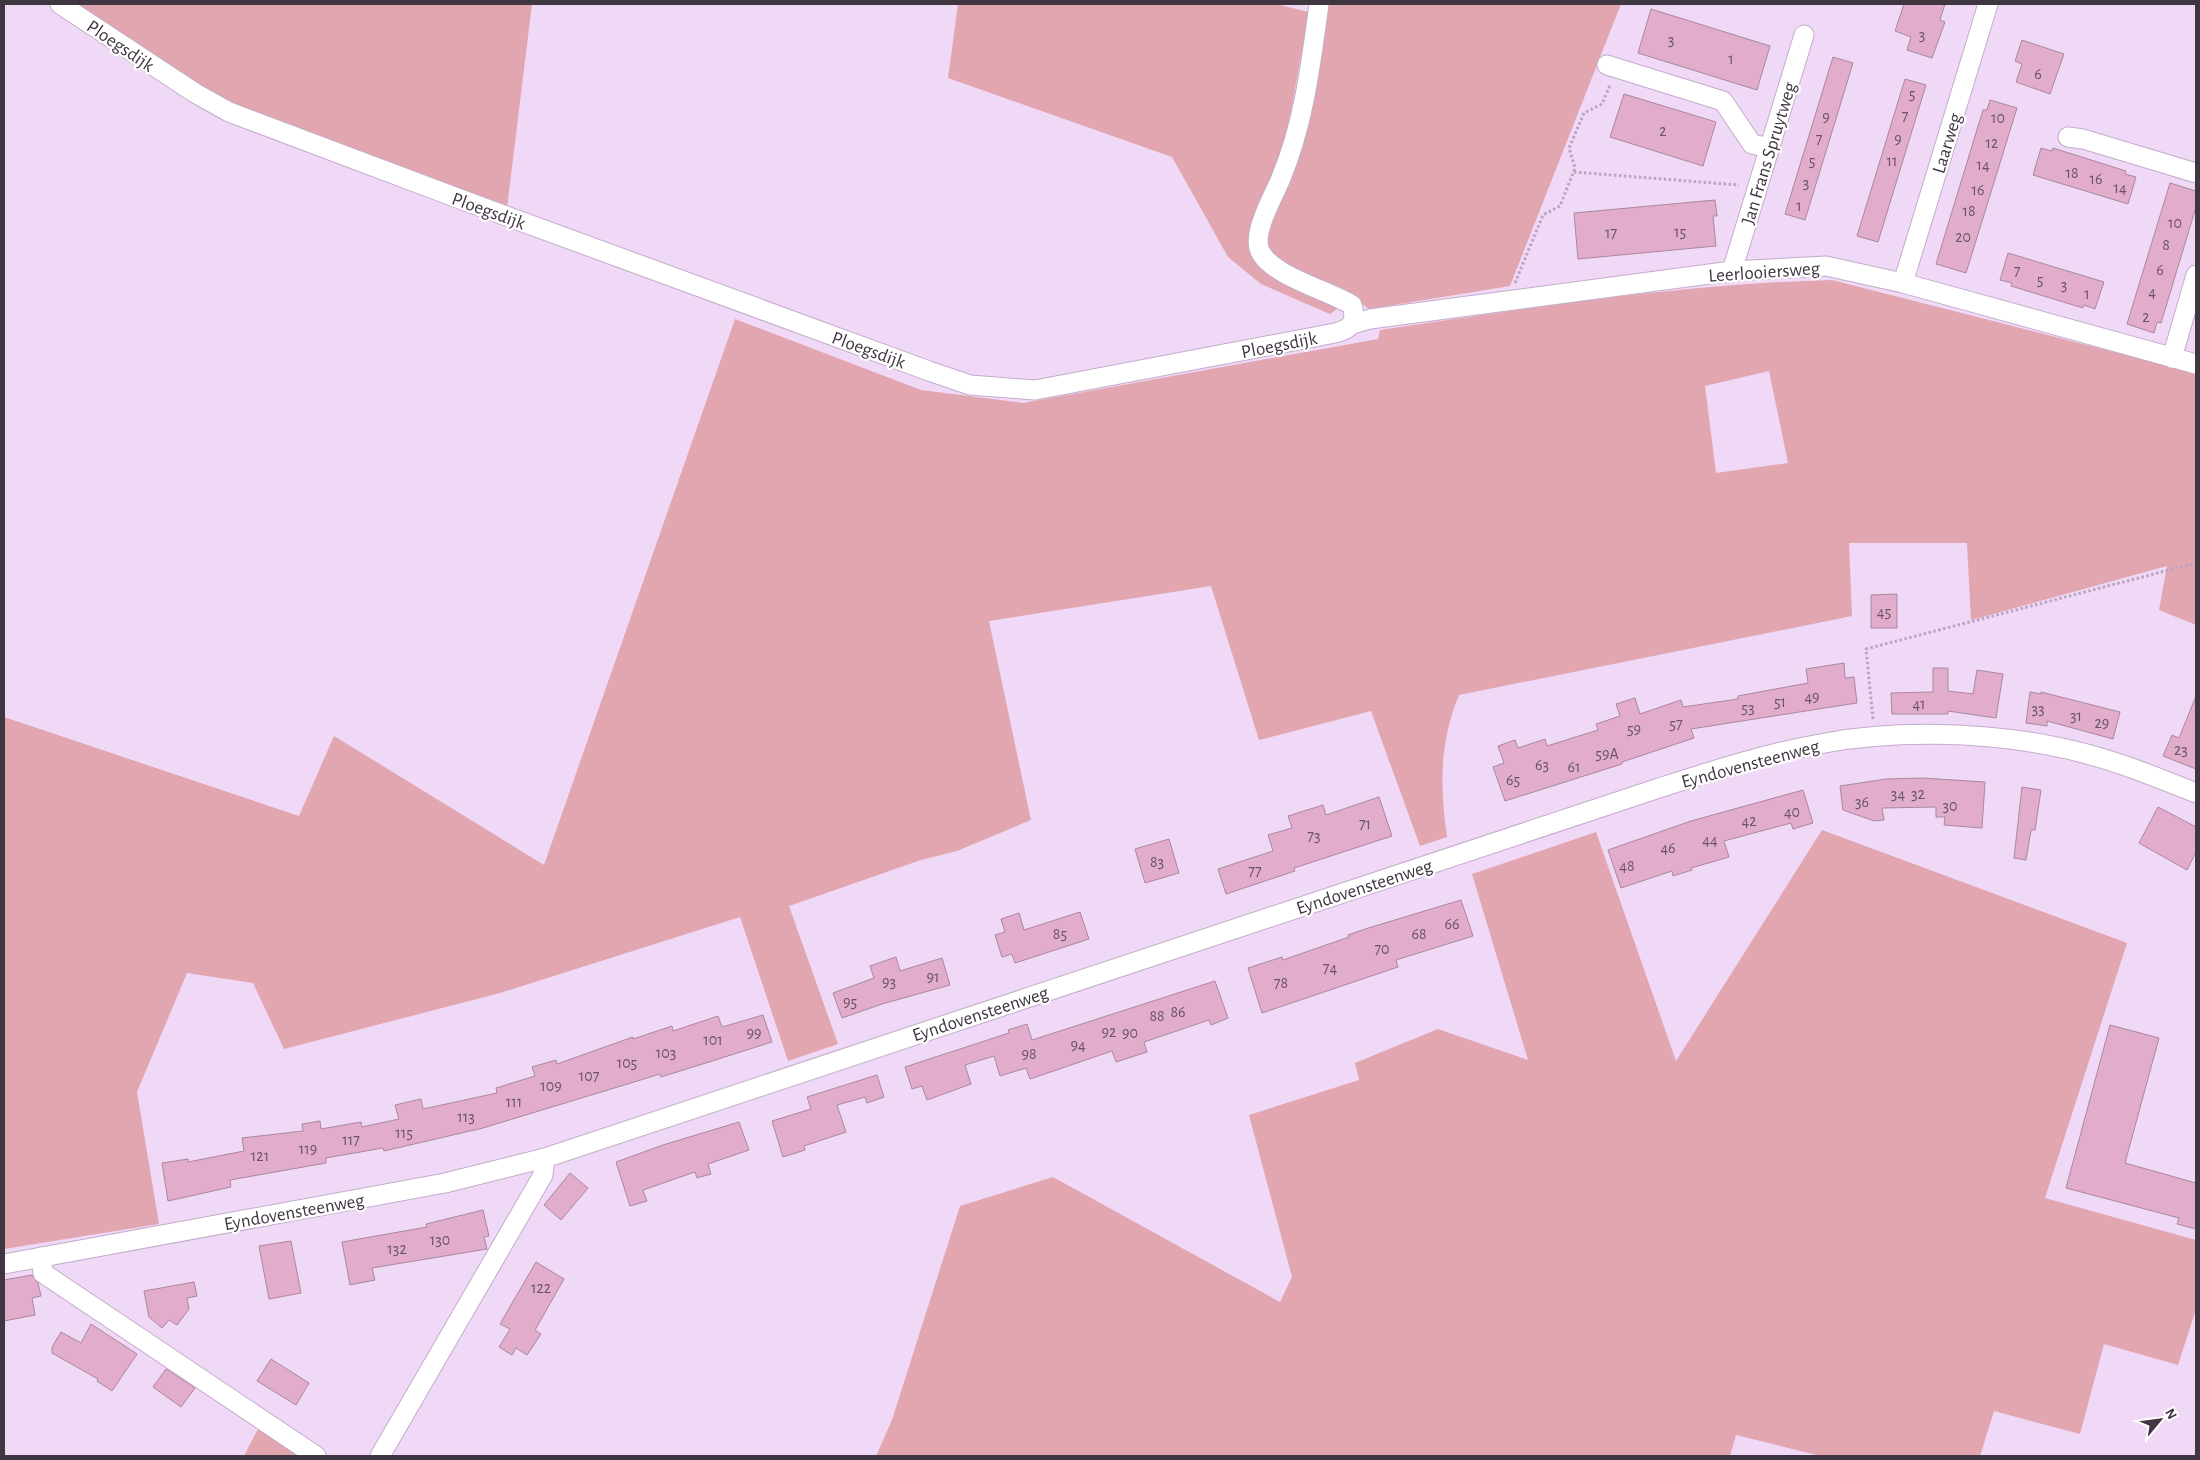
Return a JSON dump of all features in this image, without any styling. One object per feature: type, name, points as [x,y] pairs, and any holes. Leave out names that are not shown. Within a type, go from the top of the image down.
[{"type":"street","name":"Ploegsdijk","points":[[60,4],[195,93],[229,112],[460,199],[970,385],[1022,390],[1050,388],[1347,330],[1353,324]]},
{"type":"street","points":[[1318,4],[1311,63],[1300,120],[1290,157],[1262,223],[1258,241],[1259,251],[1276,270],[1338,296],[1352,305],[1356,316],[1353,324]]},
{"type":"street","name":"Laarweg","points":[[1903,283],[1988,4]]},
{"type":"street","name":"Jan Frans Spruytweg","points":[[1732,271],[1804,35]]},
{"type":"street","points":[[1612,66],[1723,101],[1752,144],[1769,148]]},
{"type":"street","points":[[2068,137],[2083,139],[2196,173]]},
{"type":"street","name":"Leerlooiersweg","points":[[1353,324],[1370,319],[1732,271],[1801,265],[1826,266],[1903,283],[2196,364]]},
{"type":"street","points":[[2172,358],[2196,275]]},
{"type":"street","name":"Eyndovensteenweg","points":[[4,1264],[445,1183],[545,1158],[1656,788],[1769,755],[1827,743],[1874,738],[1919,735],[1988,738],[2052,746],[2118,762],[2196,792]]},
{"type":"street","points":[[380,1456],[543,1175],[545,1158]]},
{"type":"street","points":[[41,1257],[42,1273],[316,1456]]},
{"type":"path","points":[[1508,300],[1542,215],[1560,206],[1575,168],[1569,148],[1584,113],[1602,104],[1612,66]]},
{"type":"path","points":[[1574,172],[1716,182],[1730,185],[1736,184],[1757,190]]},
{"type":"path","points":[[1874,738],[1866,649],[2196,563]]},
{"type":"shaded area","points":[[76,4],[532,4],[507,208],[213,97]]},
{"type":"shaded area","points":[[958,4],[1276,4],[1309,12],[1284,150],[1250,239],[1341,306],[1330,314],[1261,284],[1228,257],[1172,157],[948,78]]},
{"type":"shaded area","points":[[1327,4],[1621,4],[1510,286],[1369,309],[1348,291],[1300,273],[1279,260],[1271,252],[1266,240]]},
{"type":"shaded area","points":[[1832,280],[2196,373],[2196,625],[2159,610],[2167,566],[1971,620],[1967,543],[1849,543],[1852,616],[1459,695],[1452,713],[1443,765],[1442,783],[1447,837],[1420,846],[1371,711],[1259,740],[1211,586],[989,621],[1031,820],[957,851],[921,860],[789,906],[838,1044],[788,1061],[740,917],[500,993],[284,1049],[253,983],[187,973],[137,1092],[159,1224],[4,1249],[4,717],[299,816],[334,736],[544,865],[735,319],[921,390],[1023,403],[1378,339],[1380,330],[1605,298],[1775,282]],"holes":[[[1769,371],[1788,463],[1716,473],[1705,386]]]},
{"type":"shaded area","points":[[1822,830],[2127,943],[2045,1198],[2196,1240],[2196,1309],[2178,1365],[2104,1344],[2080,1434],[1994,1411],[1980,1456],[1821,1456],[1736,1435],[1730,1456],[876,1456],[892,1420],[960,1206],[1053,1177],[1280,1302],[1292,1277],[1249,1115],[1359,1080],[1355,1063],[1438,1029],[1528,1060],[1472,874],[1596,832],[1676,1061]]},
{"type":"shaded area","points":[[260,1425],[307,1456],[244,1456]]},
{"type":"building","points":[[1904,4],[1945,4],[1940,20],[1945,22],[1932,58],[1907,50],[1911,37],[1895,31]]},
{"type":"building","points":[[1651,9],[1770,46],[1757,90],[1638,53]]},
{"type":"building","points":[[2022,40],[2064,54],[2050,94],[2016,82],[2022,64],[2015,61]]},
{"type":"building","points":[[1833,57],[1853,63],[1805,220],[1785,214]]},
{"type":"building","points":[[1905,79],[1926,85],[1878,242],[1857,236]]},
{"type":"building","points":[[1624,94],[1716,122],[1703,166],[1610,137]]},
{"type":"building","points":[[1990,100],[2017,108],[1966,273],[1936,264],[1983,110],[1987,110]]},
{"type":"building","points":[[2041,148],[2052,151],[2053,148],[2126,171],[2125,174],[2136,177],[2128,204],[2033,175]]},
{"type":"building","points":[[2170,183],[2196,191],[2196,207],[2161,323],[2157,322],[2154,333],[2127,324]]},
{"type":"building","points":[[1715,200],[1717,216],[1713,216],[1716,246],[1578,259],[1574,213]]},
{"type":"building","points":[[2008,253],[2104,282],[2095,309],[2084,305],[2083,308],[2011,286],[2012,283],[2000,280]]},
{"type":"building","points":[[1897,594],[1897,628],[1871,628],[1871,595]]},
{"type":"building","points":[[1844,663],[1845,678],[1854,677],[1857,703],[1691,729],[1694,738],[1622,762],[1622,764],[1505,801],[1493,767],[1504,763],[1498,746],[1515,740],[1518,748],[1545,739],[1547,746],[1598,730],[1596,724],[1620,716],[1616,704],[1635,698],[1640,714],[1681,700],[1683,707],[1738,699],[1738,696],[1808,683],[1806,669]]},
{"type":"building","points":[[1933,668],[1948,668],[1948,691],[1973,694],[1977,670],[2003,674],[1996,718],[1948,711],[1948,714],[1892,714],[1891,693],[1933,692]]},
{"type":"building","points":[[2030,692],[2041,694],[2041,692],[2120,712],[2113,739],[2047,721],[2047,726],[2026,723]]},
{"type":"building","points":[[2196,696],[2196,769],[2163,756],[2172,735],[2179,738]]},
{"type":"building","points":[[1922,778],[1985,782],[1982,828],[1944,825],[1945,817],[1936,817],[1936,807],[1882,808],[1884,820],[1874,821],[1843,810],[1840,786],[1886,779]]},
{"type":"building","points":[[2022,787],[2041,790],[2035,830],[2031,830],[2026,860],[2014,858]]},
{"type":"building","points":[[1803,790],[1813,823],[1793,829],[1791,823],[1724,841],[1729,857],[1691,868],[1692,870],[1673,876],[1672,871],[1621,888],[1608,850],[1691,821]]},
{"type":"building","points":[[1379,797],[1392,836],[1294,868],[1295,871],[1226,894],[1218,869],[1273,851],[1268,835],[1292,828],[1288,816],[1323,805],[1326,815]]},
{"type":"building","points":[[2158,807],[2196,827],[2196,852],[2187,870],[2139,843]]},
{"type":"building","points":[[1169,839],[1179,873],[1145,883],[1135,849]]},
{"type":"building","points":[[1461,900],[1473,936],[1396,960],[1398,967],[1262,1013],[1248,968],[1282,957],[1283,960],[1349,937],[1348,935],[1365,929]]},
{"type":"building","points":[[1080,912],[1089,939],[1015,963],[1012,954],[1002,957],[995,935],[1005,932],[1001,919],[1019,913],[1024,930]]},
{"type":"building","points":[[896,957],[900,971],[942,958],[950,985],[882,1004],[842,1018],[833,993],[874,978],[870,966]]},
{"type":"building","points":[[1215,981],[1228,1018],[1211,1025],[1209,1020],[1144,1042],[1147,1052],[1116,1062],[1112,1051],[1030,1079],[1026,1068],[1000,1076],[994,1056],[965,1065],[971,1084],[927,1100],[922,1086],[912,1089],[905,1067],[1009,1033],[1008,1030],[1027,1024],[1032,1040]]},
{"type":"building","points":[[763,1015],[772,1042],[709,1062],[661,1077],[660,1074],[483,1128],[384,1151],[383,1148],[326,1158],[326,1163],[230,1180],[231,1187],[168,1201],[162,1163],[188,1159],[188,1162],[244,1151],[242,1138],[303,1131],[302,1124],[320,1121],[321,1129],[361,1122],[362,1127],[399,1119],[395,1105],[421,1099],[423,1109],[497,1093],[496,1088],[535,1076],[532,1067],[556,1060],[557,1064],[633,1037],[633,1039],[672,1026],[673,1031],[718,1016],[722,1027]]},
{"type":"building","points":[[2110,1025],[2159,1038],[2125,1163],[2196,1183],[2196,1229],[2177,1224],[2179,1218],[2066,1188]]},
{"type":"building","points":[[877,1075],[884,1097],[867,1103],[865,1097],[837,1105],[846,1132],[804,1146],[805,1150],[783,1157],[772,1121],[811,1109],[807,1097]]},
{"type":"building","points":[[739,1122],[749,1150],[708,1164],[711,1174],[697,1178],[695,1172],[643,1190],[647,1201],[630,1206],[616,1162],[663,1145]]},
{"type":"building","points":[[570,1173],[588,1188],[561,1220],[544,1205]]},
{"type":"building","points":[[483,1210],[489,1236],[484,1237],[487,1249],[372,1268],[375,1280],[350,1285],[342,1242],[427,1227],[426,1224]]},
{"type":"building","points":[[291,1241],[301,1293],[269,1299],[259,1246]]},
{"type":"building","points":[[536,1262],[564,1279],[535,1330],[541,1334],[527,1355],[516,1348],[512,1355],[499,1347],[510,1329],[500,1324]]},
{"type":"building","points":[[32,1275],[38,1283],[41,1296],[32,1298],[35,1315],[4,1321],[4,1280]]},
{"type":"building","points":[[194,1282],[197,1296],[187,1298],[189,1309],[177,1325],[169,1320],[162,1328],[149,1317],[144,1291]]},
{"type":"building","points":[[91,1324],[137,1354],[112,1391],[97,1381],[98,1379],[52,1353],[52,1347],[61,1332],[81,1343]]},
{"type":"building","points":[[271,1359],[309,1383],[296,1405],[257,1381]]},
{"type":"building","points":[[166,1369],[195,1388],[181,1407],[153,1387]]}]
